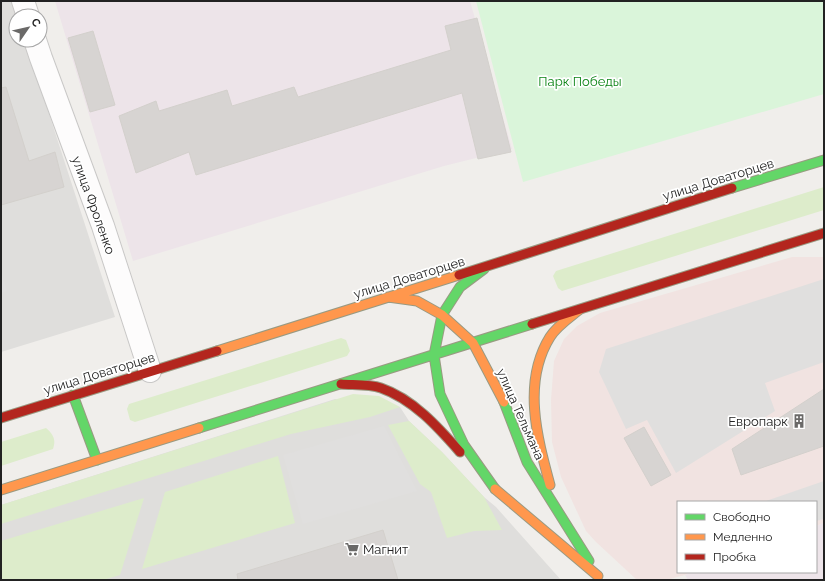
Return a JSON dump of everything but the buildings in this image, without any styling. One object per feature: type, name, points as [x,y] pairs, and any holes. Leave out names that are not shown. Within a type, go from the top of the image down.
[{"type":"main road","name":"улица Доваторцев","points":[[1,418],[824,160]]},
{"type":"main road","points":[[1,490],[824,234]]},
{"type":"main road","name":"улица Тельмана","points":[[489,266],[460,287],[442,315],[434,355],[440,394],[464,445],[495,490]]},
{"type":"main road","name":"улица Тельмана","points":[[388,297],[417,301],[442,315],[473,343],[503,399],[528,462],[600,578]]},
{"type":"main road","name":"улица Тельмана","points":[[556,509],[536,433],[534,394],[538,362],[551,336],[579,310]]},
{"type":"main road","name":"улица Тельмана","points":[[341,384],[380,388],[413,405],[447,437],[495,490],[600,578]]},
{"type":"main road","points":[[73,396],[97,460]]},
{"type":"street","name":"улица Фроленко","points":[[37,48],[103,226],[150,371]]},
{"type":"shaded area","points":[[1,1],[12,1],[14,8],[8,8],[8,48],[28,48],[115,317],[1,352]]},
{"type":"shaded area","points":[[55,1],[470,1],[512,149],[444,166],[133,261]]},
{"type":"shaded area","points":[[792,257],[824,257],[824,523],[817,526],[817,501],[677,501],[677,573],[688,573],[666,580],[637,580],[596,542],[586,531],[561,477],[552,442],[551,400],[554,361],[564,339],[577,326],[600,313]]},
{"type":"shaded area","points":[[1,271],[7,291],[1,293]]},
{"type":"shaded area","points":[[824,279],[824,362],[765,383],[775,411],[676,473],[647,420],[626,429],[599,372],[606,349]]},
{"type":"shaded area","points":[[335,399],[400,407],[409,421],[442,452],[484,497],[496,507],[561,580],[1,580],[1,505]]},
{"type":"shaded area","points":[[384,426],[417,491],[303,524],[283,455]]},
{"type":"shaded area","points":[[824,481],[824,519],[817,521],[817,501],[766,501]]},
{"type":"shaded area","points":[[824,523],[824,580],[688,580],[685,575],[688,573],[817,573],[817,526]]},
{"type":"green space","name":"Парк Победы","points":[[476,1],[824,1],[824,94],[523,182]]},
{"type":"green space","points":[[824,187],[824,210],[562,291],[558,288],[553,276],[556,271]]},
{"type":"green space","points":[[341,338],[346,340],[350,351],[347,356],[135,422],[130,420],[127,409],[129,404]]},
{"type":"green space","points":[[353,394],[379,396],[400,407],[370,417],[291,434],[1,524],[1,505]]},
{"type":"green space","points":[[409,421],[442,452],[484,497],[502,530],[474,531],[447,538],[431,492],[420,484],[388,425]]},
{"type":"green space","points":[[46,428],[54,438],[53,449],[1,466],[1,442]]},
{"type":"green space","points":[[278,456],[295,523],[142,569],[165,492]]},
{"type":"green space","points":[[144,498],[120,575],[103,580],[1,580],[1,541]]},
{"type":"traffic: fast","points":[[732,188],[824,160]]},
{"type":"traffic: fast","points":[[484,269],[460,287],[442,315],[434,355],[440,394],[464,445],[495,489]]},
{"type":"traffic: fast","points":[[199,428],[532,324]]},
{"type":"traffic: fast","points":[[73,395],[97,460]]},
{"type":"traffic: fast","points":[[504,402],[527,462],[589,561]]},
{"type":"traffic: slow","points":[[217,351],[459,275]]},
{"type":"traffic: slow","points":[[388,297],[417,301],[442,315],[473,343],[504,402]]},
{"type":"traffic: slow","points":[[550,485],[537,429],[534,391],[536,372],[541,354],[550,337],[560,326],[579,310]]},
{"type":"traffic: slow","points":[[1,490],[199,428]]},
{"type":"traffic: slow","points":[[495,489],[598,576]]},
{"type":"traffic: jam","points":[[459,275],[732,188]]},
{"type":"traffic: jam","points":[[532,324],[824,233]]},
{"type":"traffic: jam","points":[[1,418],[217,351]]},
{"type":"traffic: jam","points":[[341,384],[366,385],[381,388],[404,399],[434,424],[460,452]]},
{"type":"place","name":"Европарк","points":[[799,421]]},
{"type":"place","name":"Магнит","points":[[352,549]]}]
